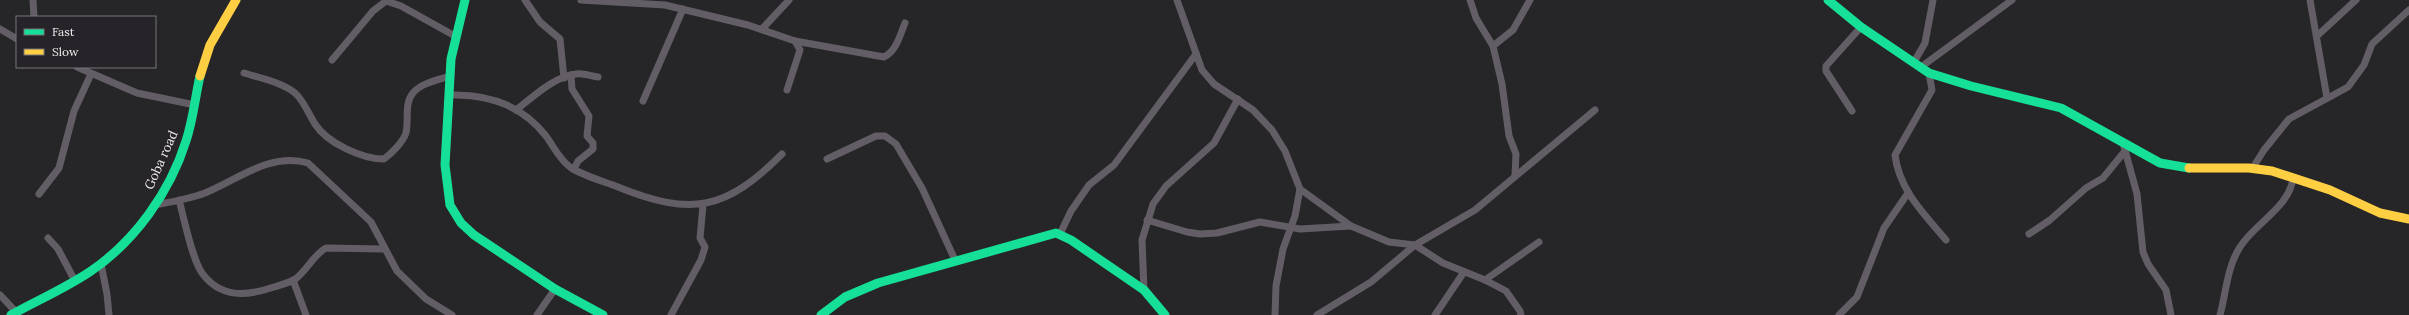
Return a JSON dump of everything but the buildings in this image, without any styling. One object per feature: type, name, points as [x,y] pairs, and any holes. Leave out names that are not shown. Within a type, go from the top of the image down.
[{"type":"street","points":[[32,0],[33,15]]},
{"type":"street","name":"Goba road","points":[[14,313],[76,281],[101,264],[127,238],[155,205],[169,182],[186,143],[204,60],[223,20],[236,0]]},
{"type":"street","points":[[332,60],[373,11],[386,0],[401,6],[455,36]]},
{"type":"street","points":[[465,0],[455,36],[450,76],[445,164],[450,205],[455,214],[474,235],[554,289],[604,315]]},
{"type":"street","points":[[524,0],[540,22],[560,39],[564,78]]},
{"type":"street","points":[[581,0],[665,5],[762,29],[795,41],[884,57],[890,54],[894,49],[906,23]]},
{"type":"street","points":[[762,29],[790,0]]},
{"type":"street","points":[[1177,0],[1202,70],[1214,84],[1253,110],[1272,130],[1285,151],[1300,189],[1295,216],[1283,249],[1276,286],[1275,315]]},
{"type":"street","points":[[1470,0],[1476,18],[1493,46],[1502,84],[1510,136],[1516,154],[1515,175]]},
{"type":"street","points":[[1493,46],[1513,30],[1530,0]]},
{"type":"street","points":[[1828,0],[1861,27],[1930,73],[1971,86],[2060,108],[2124,147],[2154,160],[2174,167],[2272,171],[2330,190],[2380,213],[2409,219]]},
{"type":"street","points":[[1917,64],[1925,43],[1933,0]]},
{"type":"street","points":[[1917,64],[2012,0]]},
{"type":"street","points":[[2310,0],[2327,98]]},
{"type":"street","points":[[2317,36],[2356,0]]},
{"type":"street","points":[[643,101],[683,10]]},
{"type":"street","points":[[2252,169],[2264,150],[2290,119],[2348,87],[2364,65],[2372,44],[2409,10]]},
{"type":"street","points":[[1852,111],[1826,71],[1826,66],[1861,27]]},
{"type":"street","points":[[0,29],[16,38]]},
{"type":"street","points":[[787,90],[800,50],[795,41]]},
{"type":"street","points":[[1060,234],[1071,211],[1089,185],[1114,165],[1196,54]]},
{"type":"street","points":[[79,68],[137,93],[195,105]]},
{"type":"street","points":[[244,73],[276,83],[293,92],[321,131],[337,144],[372,159],[384,159],[400,143],[406,134],[410,99],[413,93],[428,84],[450,76]]},
{"type":"street","points":[[1930,73],[1932,90],[1895,155],[1896,166],[1908,193],[1946,240]]},
{"type":"street","points":[[39,194],[59,168],[74,111],[91,74]]},
{"type":"street","points":[[571,75],[572,89],[589,116],[588,136],[593,143],[593,149],[578,161],[574,169]]},
{"type":"street","points":[[516,110],[540,91],[571,75],[598,77]]},
{"type":"street","points":[[450,95],[473,94],[500,100],[536,125],[546,136],[559,157],[574,169],[642,197],[690,206],[703,205],[743,189],[782,154]]},
{"type":"street","points":[[1144,290],[1142,240],[1153,204],[1166,186],[1214,143],[1238,100]]},
{"type":"street","points":[[1317,315],[1371,282],[1415,245],[1475,210],[1515,175],[1595,110]]},
{"type":"street","points":[[827,158],[876,136],[885,136],[896,144],[922,188],[955,260]]},
{"type":"street","points":[[2029,234],[2050,220],[2086,188],[2103,178],[2124,147]]},
{"type":"street","points":[[2124,147],[2137,194],[2143,252],[2148,264],[2166,290],[2171,315]]},
{"type":"street","points":[[155,205],[179,200],[225,184],[264,164],[298,160],[308,163],[371,222],[383,249],[397,271],[426,299],[452,315]]},
{"type":"street","points":[[2220,315],[2234,259],[2239,249],[2285,196],[2293,178]]},
{"type":"street","points":[[1300,189],[1351,226],[1389,242],[1415,245],[1443,263],[1506,291],[1520,311],[1521,315]]},
{"type":"street","points":[[1839,315],[1856,297],[1884,228],[1908,193]]},
{"type":"street","points":[[179,200],[202,272],[217,286],[243,295],[254,294],[293,280],[305,272],[321,251],[326,248],[383,249]]},
{"type":"street","points":[[671,315],[701,260],[704,247],[700,238],[703,205]]},
{"type":"street","points":[[1147,220],[1187,232],[1200,234],[1216,233],[1260,222],[1307,229],[1351,226]]},
{"type":"street","points":[[821,315],[845,297],[878,283],[1051,234],[1060,234],[1144,290],[1165,315]]},
{"type":"street","points":[[48,238],[58,249],[76,281]]},
{"type":"street","points":[[1484,280],[1538,242]]},
{"type":"street","points":[[101,264],[107,294],[108,315]]},
{"type":"street","points":[[1436,315],[1464,272]]},
{"type":"street","points":[[293,280],[306,315]]},
{"type":"street","points":[[537,315],[554,289]]},
{"type":"street","points":[[0,295],[14,313]]},
{"type":"traffic: fast","points":[[465,0],[451,59],[445,165],[450,205],[461,223],[474,235],[555,289],[603,315]]},
{"type":"traffic: fast","points":[[1828,0],[1861,27],[1929,73],[1971,86],[2061,108],[2160,163],[2189,168]]},
{"type":"traffic: fast","points":[[11,315],[91,271],[122,245],[149,214],[161,197],[179,160],[186,141],[200,76]]},
{"type":"traffic: fast","points":[[821,315],[845,297],[878,283],[1056,233],[1071,240],[1144,290],[1165,315]]},
{"type":"traffic: slow","points":[[200,76],[210,45],[236,0]]},
{"type":"traffic: slow","points":[[2189,168],[2249,168],[2272,171],[2330,190],[2380,213],[2409,219]]}]
